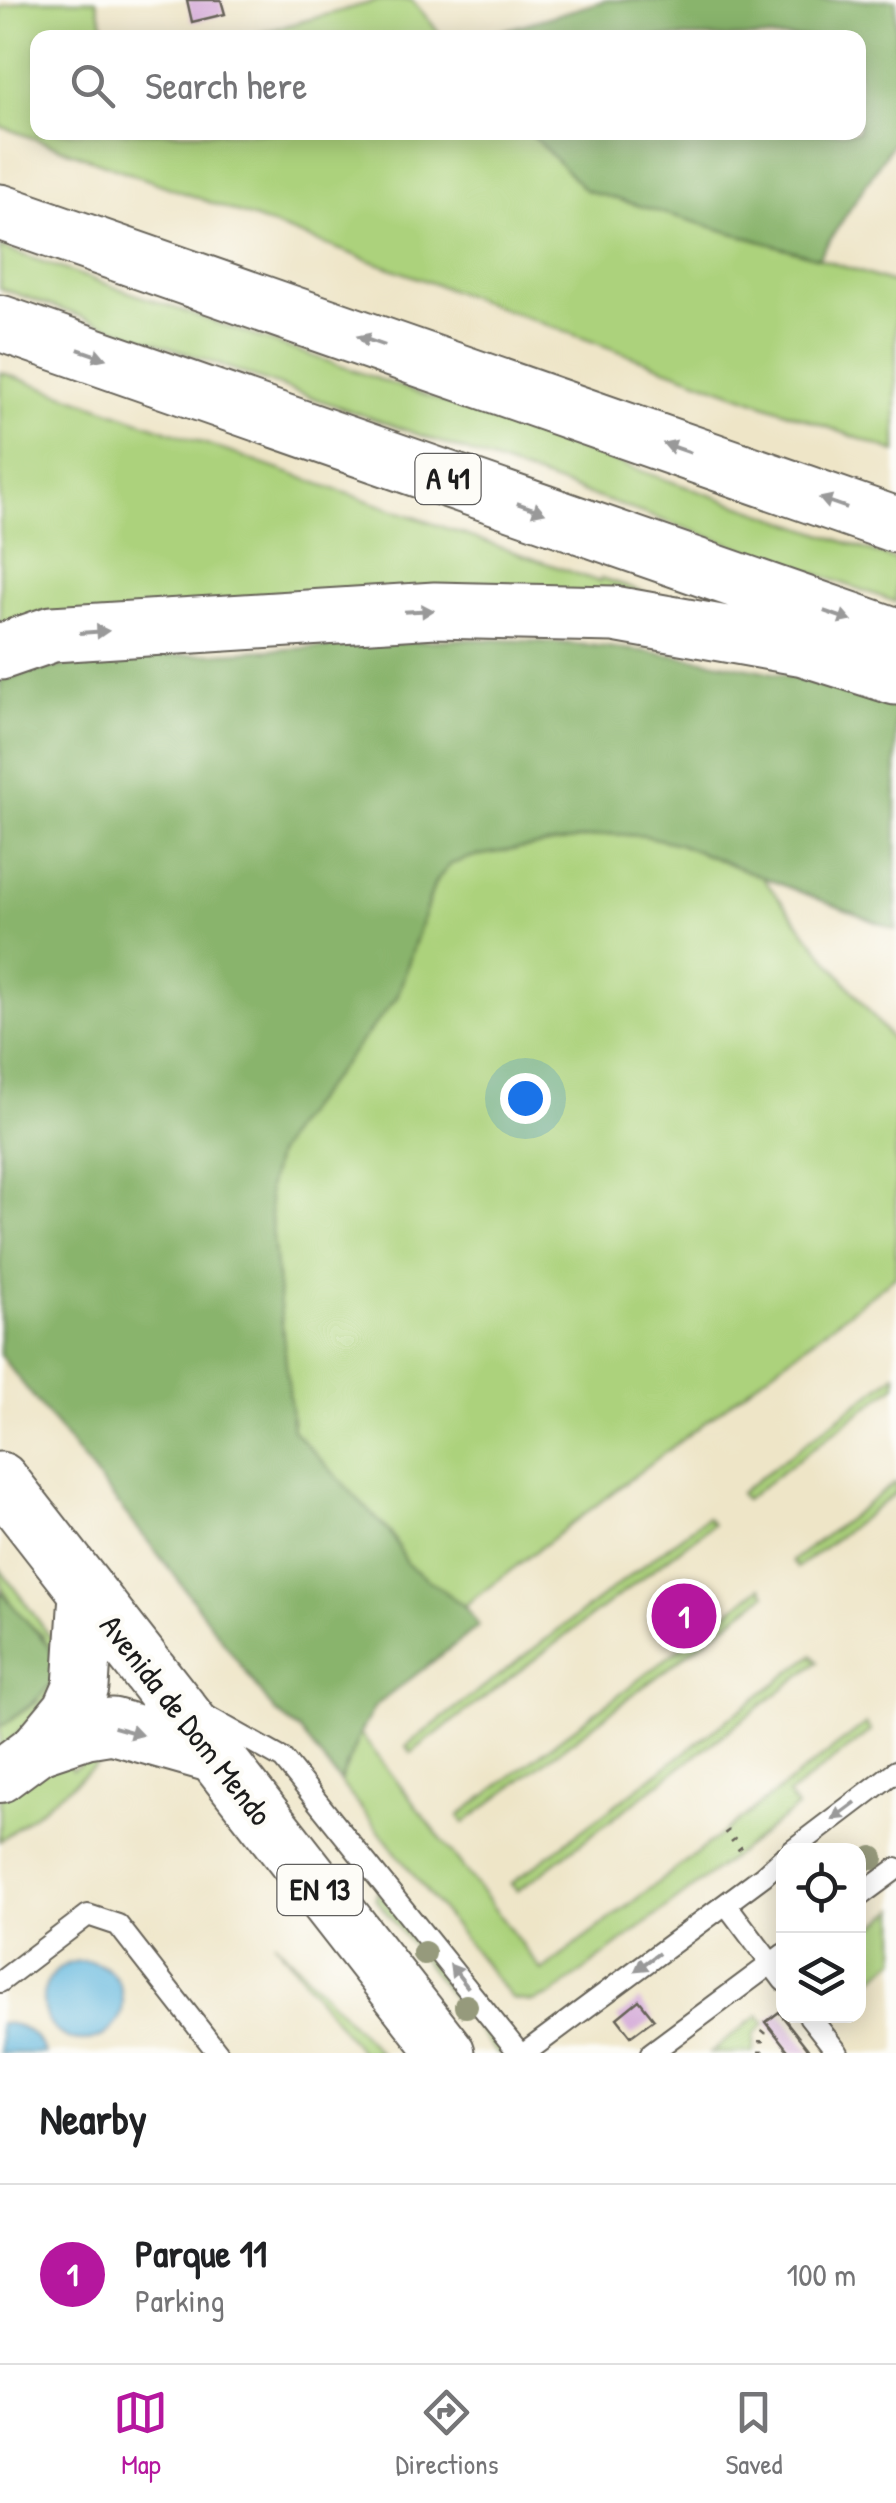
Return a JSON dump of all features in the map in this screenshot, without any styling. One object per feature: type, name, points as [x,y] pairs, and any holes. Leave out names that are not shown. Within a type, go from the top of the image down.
[{"type":"main road","points":[[0,200],[55,230]]},
{"type":"main road","points":[[0,212],[896,525]]},
{"type":"main road","name":"A 41","points":[[0,323],[896,636]]},
{"type":"main road","points":[[0,652],[52,634],[436,610],[614,614],[804,648],[896,677]]},
{"type":"main road","name":"Avenida de Dom Mendo","points":[[0,1480],[447,2053]]},
{"type":"main road","points":[[21,1760],[72,1710],[81,1687],[87,1594]]},
{"type":"main road","points":[[21,1760],[87,1730],[112,1726],[214,1755]]},
{"type":"lane","points":[[164,1692],[283,1759],[522,2053],[776,1863]]},
{"type":"lane","points":[[801,1843],[896,1771]]},
{"type":"lane","points":[[866,1892],[896,1869]]},
{"type":"lane","points":[[726,1904],[776,1958]]},
{"type":"lane","points":[[0,1982],[88,1915],[118,1925],[218,2053]]},
{"type":"lane","points":[[652,2053],[776,1960]]},
{"type":"lane","points":[[814,2023],[838,2053]]},
{"type":"path","points":[[726,1831],[741,1850]]},
{"type":"path","points":[[761,2053],[761,2035],[768,2026]]},
{"type":"green space","points":[[26,0],[96,0],[105,30],[30,30],[30,137],[0,126],[0,8]]},
{"type":"green space","points":[[380,0],[412,0],[437,30],[271,30]]},
{"type":"green space","points":[[607,0],[896,0],[896,138],[818,258],[585,190],[537,140],[866,140],[866,30],[505,30]]},
{"type":"green space","points":[[38,140],[537,140],[585,190],[896,284],[896,452]]},
{"type":"green space","points":[[0,247],[896,560],[896,602],[0,288]]},
{"type":"green space","points":[[0,372],[600,582],[602,578],[696,610],[0,625]]},
{"type":"green space","points":[[464,639],[574,644],[682,656],[789,676],[896,704],[896,930],[679,844],[645,836],[610,834],[475,856],[451,864],[435,882],[397,997],[293,1126],[276,1155],[268,1189],[293,1430],[391,1534],[408,1565],[464,1606],[479,1626],[375,1706],[340,1782],[299,1730],[275,1712],[173,1573],[0,1355],[0,680],[36,670],[115,659]]},
{"type":"green space","points":[[610,834],[645,836],[679,844],[762,877],[896,1045],[896,1276],[464,1606],[408,1565],[391,1534],[292,1430],[268,1189],[276,1155],[293,1126],[397,997],[435,882],[451,864],[475,856]]},
{"type":"green space","points":[[896,1374],[896,1385],[745,1500],[740,1493]]},
{"type":"green space","points":[[896,1482],[896,1493],[797,1568],[792,1561]]},
{"type":"green space","points":[[707,1517],[713,1524],[411,1753],[406,1746]]},
{"type":"green space","points":[[0,1569],[64,1655],[69,1673],[0,1754],[0,1727],[37,1702],[43,1636],[8,1599]]},
{"type":"green space","points":[[761,1587],[766,1594],[464,1823],[459,1816],[469,1808]]},
{"type":"green space","points":[[0,1590],[48,1646],[56,1660],[56,1673],[48,1688],[0,1727]]},
{"type":"green space","points":[[813,1655],[818,1662],[548,1868],[517,1891],[511,1884]]},
{"type":"green space","points":[[866,1724],[871,1731],[788,1795],[797,1808],[552,1995],[533,2002],[512,1999],[340,1782],[360,1733],[542,1971]]},
{"type":"green space","points":[[121,1746],[0,1841],[0,1798],[60,1755],[72,1770],[96,1754]]},
{"type":"green space","points":[[378,1891],[509,2053],[496,2053],[375,1898]]},
{"type":"green space","points":[[896,1909],[896,1960],[866,1984],[866,1933]]},
{"type":"green space","points":[[274,1941],[380,2053],[361,2053]]},
{"type":"green space","points":[[759,2015],[765,2023],[754,2035],[754,2053],[710,2053]]},
{"type":"water","points":[[83,1961],[98,1964],[111,1973],[120,1986],[120,2016],[111,2029],[98,2038],[83,2041],[68,2038],[55,2029],[46,2016],[43,2001],[46,1986],[55,1973],[68,1964]]},
{"type":"water","points":[[0,2023],[27,2030],[45,2053],[0,2053]]},
{"type":"building","points":[[187,0],[221,0],[225,14],[192,22]]},
{"type":"building","points":[[639,2000],[654,2019],[631,2036],[617,2018]]},
{"type":"building","points":[[776,2014],[776,2023],[788,2023],[811,2053],[790,2053],[766,2022]]},
{"type":"place","name":"Parque 11","points":[[684,1616]]}]
